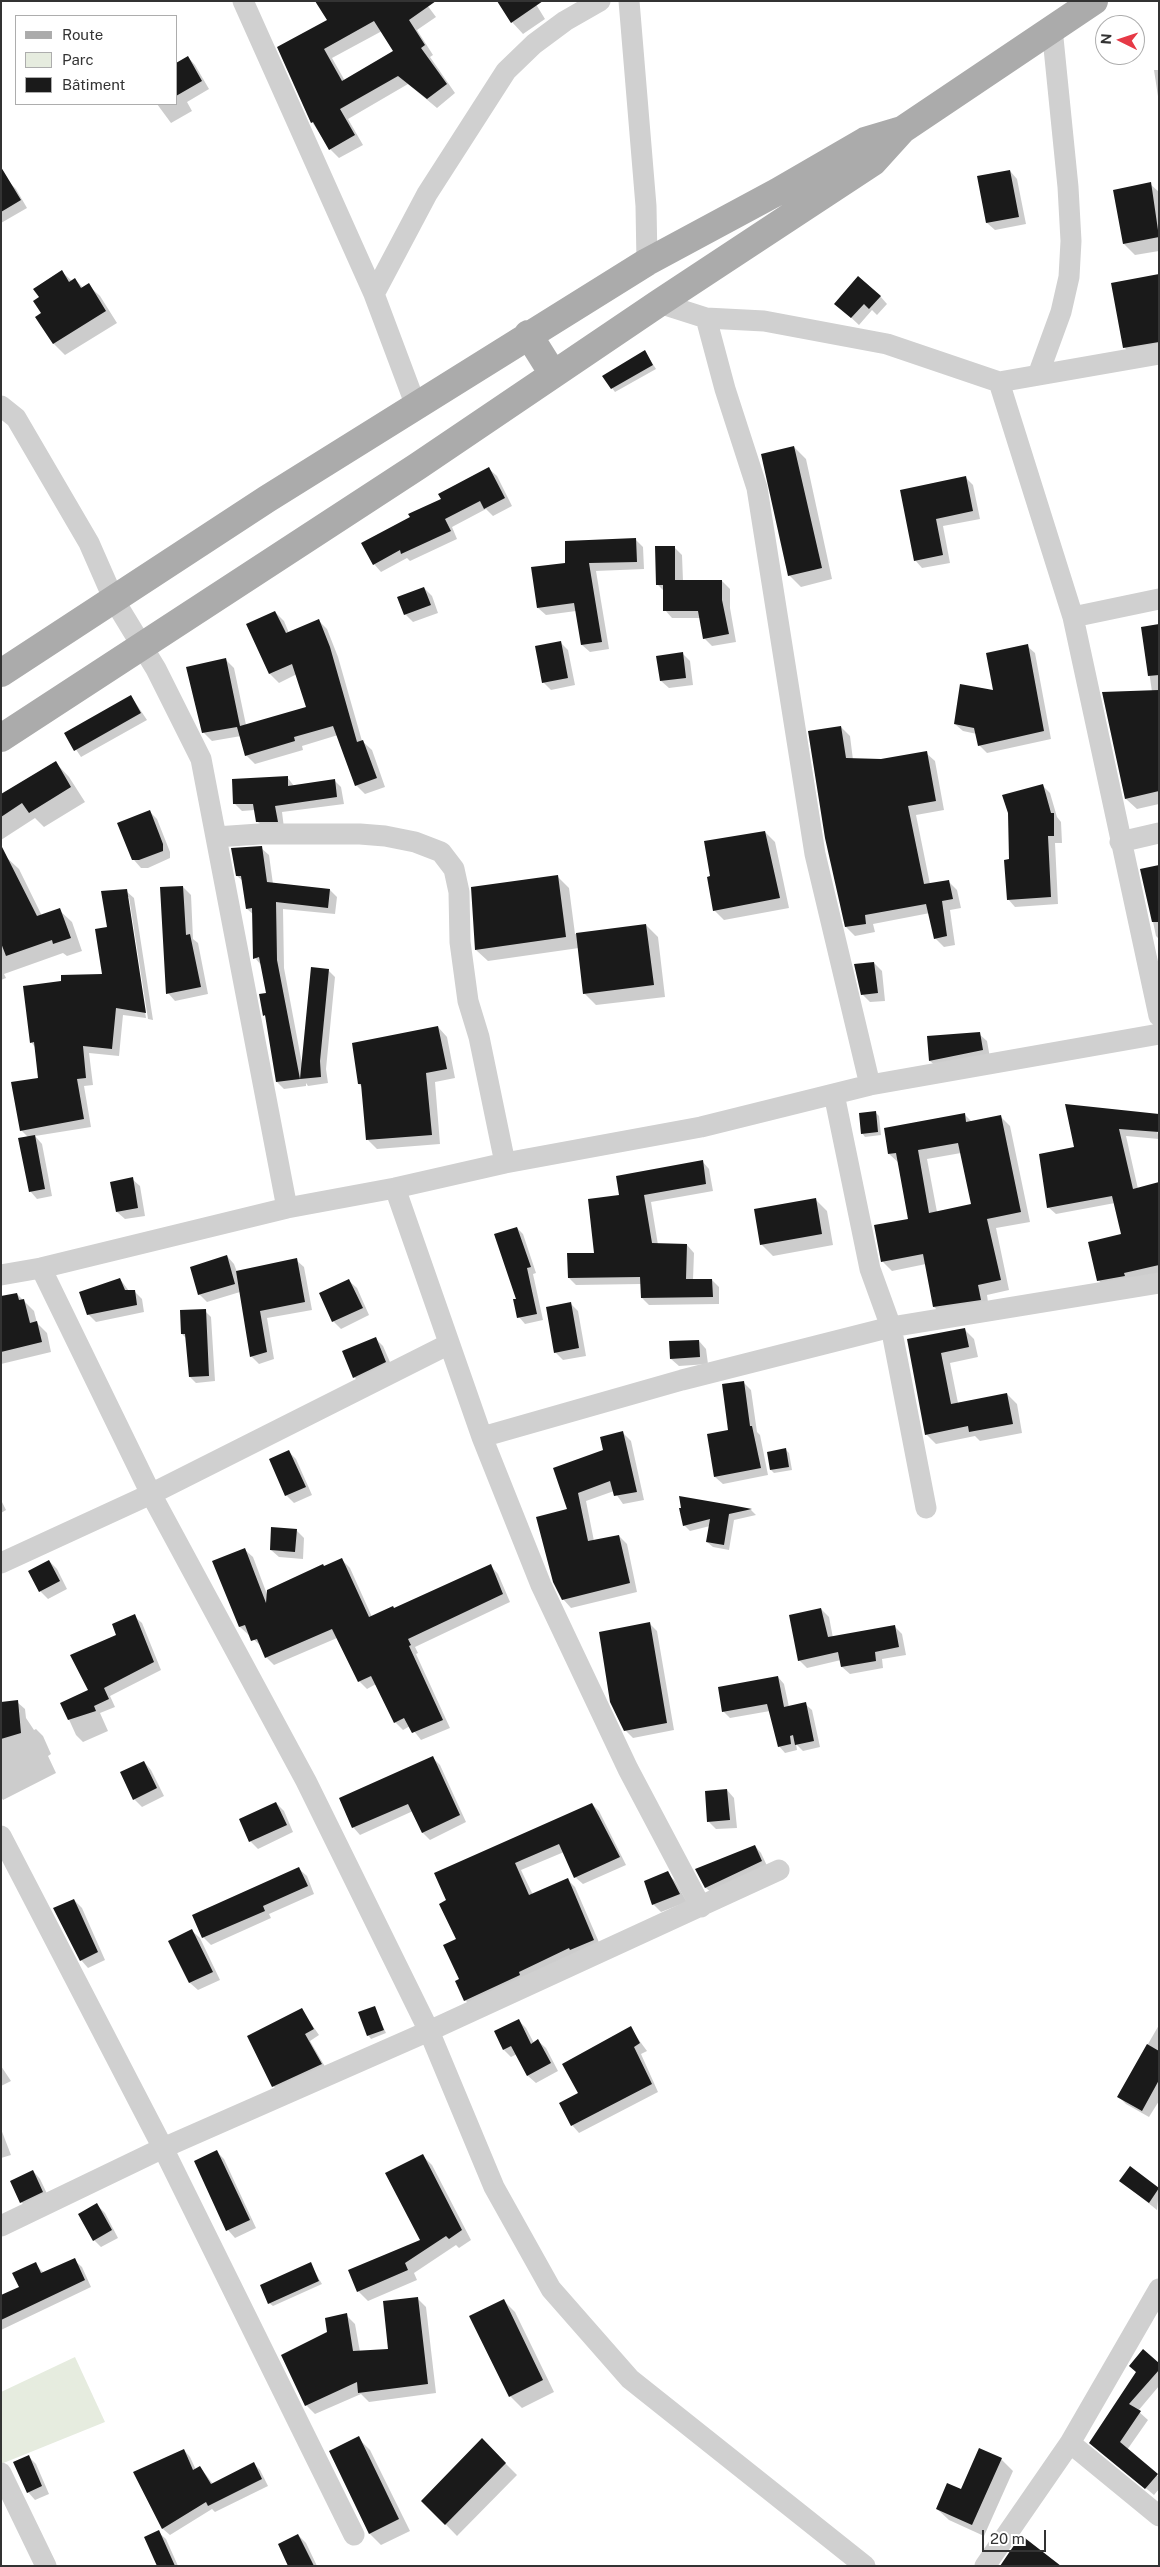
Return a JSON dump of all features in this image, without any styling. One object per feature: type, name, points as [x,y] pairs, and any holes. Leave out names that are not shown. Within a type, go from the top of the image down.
[{"type":"main road","points":[[1,738],[418,466],[658,303],[873,162],[902,130],[1094,1]]},
{"type":"main road","points":[[1,672],[267,499],[528,334],[647,262],[777,192],[865,141],[902,130]]},
{"type":"main road","points":[[528,334],[553,374]]},
{"type":"street","points":[[243,1],[374,294],[416,406]]},
{"type":"street","points":[[374,294],[427,194],[506,71],[534,44],[565,21],[600,1]]},
{"type":"street","points":[[629,1],[646,206],[647,262]]},
{"type":"street","points":[[1038,375],[1061,312],[1069,277],[1071,241],[1068,187],[1052,28]]},
{"type":"street","points":[[658,303],[706,318],[764,321],[887,344],[999,382],[1159,354]]},
{"type":"street","points":[[706,318],[725,389],[757,488],[815,854],[870,1085]]},
{"type":"street","points":[[999,382],[1073,617],[1159,1016]]},
{"type":"street","points":[[1,406],[16,418],[80,526],[114,600],[141,645],[201,759],[287,1208]]},
{"type":"street","points":[[1073,617],[1159,599]]},
{"type":"street","points":[[1120,842],[1159,833]]},
{"type":"street","points":[[216,837],[259,834],[360,834],[385,836],[415,842],[441,852],[454,869],[459,892],[460,942],[468,1001],[479,1037],[506,1162]]},
{"type":"street","points":[[1,1275],[41,1268],[287,1208],[395,1188],[506,1162],[700,1127],[870,1085],[1159,1034]]},
{"type":"street","points":[[834,1094],[870,1269],[891,1327],[926,1508]]},
{"type":"street","points":[[395,1188],[482,1437],[541,1585],[628,1769],[701,1907]]},
{"type":"street","points":[[41,1268],[150,1494],[306,1781],[429,2031],[494,2187],[551,2289],[630,2380],[865,2566]]},
{"type":"street","points":[[482,1437],[682,1380],[891,1327],[1159,1283]]},
{"type":"street","points":[[1,1563],[150,1494],[449,1344]]},
{"type":"street","points":[[1,1836],[163,2148],[354,2535]]},
{"type":"street","points":[[1,2226],[163,2148],[429,2031],[779,1870]]},
{"type":"street","points":[[985,2566],[1070,2444],[1159,2289]]},
{"type":"street","points":[[1070,2444],[1159,2516]]},
{"type":"street","points":[[1,2473],[46,2566]]},
{"type":"green space","points":[[75,2357],[105,2422],[1,2464],[1,2392]]},
{"type":"building","points":[[315,1],[436,1],[409,20],[425,45],[421,48],[447,84],[427,99],[398,76],[340,109],[355,135],[329,150],[313,122],[311,123],[277,47],[327,20]],"holes":[[[374,21],[393,51],[342,81],[324,49]]]},
{"type":"building","points":[[497,1],[543,1],[511,23]]},
{"type":"building","points":[[188,56],[202,81],[178,95],[178,62]]},
{"type":"building","points":[[1,167],[21,200],[1,212]]},
{"type":"building","points":[[1010,170],[1019,217],[986,223],[977,176]]},
{"type":"building","points":[[1151,182],[1159,237],[1123,244],[1113,190]]},
{"type":"building","points":[[62,270],[69,282],[75,278],[81,288],[89,283],[106,311],[53,344],[35,317],[41,313],[33,301],[39,297],[33,289]]},
{"type":"building","points":[[1159,274],[1159,342],[1123,348],[1111,283]]},
{"type":"building","points":[[858,276],[881,296],[869,309],[864,304],[851,318],[834,304]]},
{"type":"building","points":[[645,350],[653,365],[611,389],[602,376]]},
{"type":"building","points":[[794,446],[822,568],[788,576],[761,454]]},
{"type":"building","points":[[489,467],[505,498],[484,509],[480,501],[445,519],[451,531],[401,554],[400,550],[373,565],[361,543],[410,517],[408,514],[441,499],[438,494]]},
{"type":"building","points":[[966,476],[973,511],[936,519],[943,555],[914,561],[900,490]]},
{"type":"building","points":[[636,538],[637,562],[589,563],[602,642],[581,645],[574,603],[537,608],[531,567],[565,563],[565,541]]},
{"type":"building","points":[[655,546],[675,546],[675,580],[722,580],[722,600],[729,634],[703,639],[698,611],[663,611],[663,585],[656,585]]},
{"type":"building","points":[[424,587],[431,605],[404,615],[397,597]]},
{"type":"building","points":[[275,611],[286,633],[319,619],[330,647],[357,742],[363,740],[377,778],[355,786],[333,726],[294,737],[295,741],[245,756],[237,727],[202,733],[186,667],[226,658],[240,726],[306,707],[292,664],[269,674],[246,624]]},
{"type":"building","points":[[1159,624],[1159,675],[1148,676],[1141,627]]},
{"type":"building","points":[[561,641],[568,678],[542,683],[535,646]]},
{"type":"building","points":[[1028,644],[1044,731],[978,746],[974,728],[954,724],[960,684],[993,690],[986,653]]},
{"type":"building","points":[[683,652],[686,678],[660,681],[656,656]]},
{"type":"building","points":[[1159,690],[1159,791],[1125,799],[1102,692]]},
{"type":"building","points":[[131,695],[141,713],[74,751],[64,733]]},
{"type":"building","points":[[841,726],[846,758],[881,759],[927,751],[936,801],[908,806],[924,884],[949,880],[953,899],[942,901],[947,936],[934,939],[926,904],[865,915],[866,924],[845,927],[825,838],[808,731]]},
{"type":"building","points":[[56,761],[71,787],[29,813],[22,803],[1,817],[1,794]]},
{"type":"building","points":[[288,776],[288,786],[335,779],[337,797],[275,806],[278,822],[256,822],[253,804],[233,804],[232,779]]},
{"type":"building","points":[[1043,784],[1051,813],[1054,813],[1054,836],[1048,836],[1051,897],[1007,900],[1004,860],[1009,859],[1008,813],[1002,795]]},
{"type":"building","points":[[150,810],[163,844],[163,851],[139,860],[132,860],[117,823]]},
{"type":"building","points":[[765,831],[780,898],[713,911],[707,877],[710,876],[704,841]]},
{"type":"building","points":[[1,845],[37,916],[60,908],[71,938],[53,944],[52,940],[6,956],[1,943]]},
{"type":"building","points":[[262,846],[267,882],[330,889],[328,908],[276,902],[277,960],[300,1079],[276,1082],[265,1015],[263,1016],[259,994],[266,993],[259,957],[253,959],[252,908],[246,909],[241,876],[236,876],[231,848]]},
{"type":"building","points":[[1159,865],[1159,922],[1152,922],[1140,869]]},
{"type":"building","points":[[558,875],[566,937],[475,950],[471,887]]},
{"type":"building","points":[[183,886],[186,935],[190,934],[201,987],[166,994],[160,887]]},
{"type":"building","points":[[127,889],[146,1013],[116,1008],[112,1049],[83,1046],[86,1078],[77,1079],[84,1119],[20,1131],[11,1082],[38,1078],[34,1042],[30,1043],[23,986],[61,981],[61,975],[102,974],[95,929],[107,927],[101,891]]},
{"type":"building","points":[[646,924],[654,985],[583,994],[576,933]]},
{"type":"building","points":[[874,962],[878,993],[861,995],[854,964]]},
{"type":"building","points":[[311,967],[329,969],[320,1061],[321,1077],[300,1079]]},
{"type":"building","points":[[438,1026],[447,1069],[426,1073],[432,1135],[366,1140],[361,1084],[358,1084],[352,1043]]},
{"type":"building","points":[[980,1032],[983,1050],[929,1061],[927,1036]]},
{"type":"building","points":[[1065,1104],[1159,1114],[1159,1132],[1119,1129],[1133,1189],[1159,1182],[1159,1265],[1124,1273],[1125,1276],[1097,1281],[1088,1242],[1121,1234],[1112,1196],[1047,1208],[1039,1154],[1074,1147]]},
{"type":"building","points":[[876,1111],[878,1132],[861,1134],[859,1113]]},
{"type":"building","points":[[965,1113],[966,1122],[1001,1115],[1021,1212],[987,1219],[1001,1280],[978,1285],[981,1300],[933,1307],[923,1254],[881,1262],[874,1225],[908,1219],[896,1153],[888,1154],[884,1128]],"holes":[[[958,1143],[971,1204],[929,1213],[918,1150]]]},
{"type":"building","points":[[35,1135],[45,1189],[29,1192],[18,1138]]},
{"type":"building","points":[[703,1160],[706,1184],[644,1195],[652,1243],[687,1244],[686,1279],[712,1279],[713,1297],[641,1298],[640,1277],[568,1278],[567,1253],[594,1253],[588,1199],[619,1195],[616,1176]]},
{"type":"building","points":[[133,1177],[138,1208],[116,1212],[110,1182]]},
{"type":"building","points":[[816,1198],[822,1234],[760,1245],[754,1209]]},
{"type":"building","points":[[517,1227],[531,1267],[527,1268],[537,1314],[517,1318],[513,1299],[516,1299],[494,1234]]},
{"type":"building","points":[[227,1255],[235,1284],[198,1295],[190,1267]]},
{"type":"building","points":[[297,1258],[305,1302],[260,1311],[267,1352],[250,1357],[236,1271]]},
{"type":"building","points":[[120,1278],[125,1290],[135,1290],[137,1305],[87,1315],[79,1292]]},
{"type":"building","points":[[349,1279],[363,1308],[332,1322],[319,1293]]},
{"type":"building","points":[[17,1293],[19,1300],[24,1299],[30,1323],[37,1321],[42,1342],[1,1352],[1,1296]]},
{"type":"building","points":[[571,1302],[579,1348],[554,1353],[546,1307]]},
{"type":"building","points":[[206,1309],[209,1376],[189,1377],[185,1334],[181,1334],[180,1310]]},
{"type":"building","points":[[965,1328],[969,1347],[941,1353],[951,1404],[1007,1393],[1013,1424],[969,1432],[968,1426],[925,1435],[907,1339]]},
{"type":"building","points":[[376,1337],[386,1362],[353,1378],[342,1351]]},
{"type":"building","points":[[699,1340],[700,1357],[670,1359],[669,1341]]},
{"type":"building","points":[[744,1381],[750,1426],[752,1426],[761,1468],[714,1477],[707,1434],[728,1430],[722,1384]]},
{"type":"building","points":[[623,1431],[637,1492],[614,1496],[610,1481],[578,1493],[588,1541],[619,1535],[630,1583],[562,1600],[553,1582],[536,1517],[567,1509],[553,1468],[603,1450],[600,1437]]},
{"type":"building","points":[[786,1448],[789,1467],[770,1470],[767,1452]]},
{"type":"building","points":[[289,1450],[306,1487],[285,1496],[269,1459]]},
{"type":"building","points":[[679,1496],[752,1509],[729,1514],[724,1545],[706,1542],[710,1519],[683,1526],[679,1508],[681,1508]]},
{"type":"building","points":[[271,1527],[297,1529],[295,1552],[270,1550]]},
{"type":"building","points":[[245,1548],[266,1603],[267,1590],[323,1564],[324,1566],[342,1558],[369,1617],[393,1606],[394,1608],[491,1564],[503,1594],[408,1639],[411,1645],[409,1646],[443,1720],[412,1733],[404,1718],[394,1723],[371,1676],[358,1682],[332,1629],[265,1658],[257,1639],[251,1641],[245,1625],[239,1627],[212,1561]]},
{"type":"building","points":[[49,1560],[60,1581],[39,1592],[28,1571]]},
{"type":"building","points":[[821,1608],[828,1637],[895,1625],[899,1647],[875,1652],[876,1661],[841,1667],[838,1652],[798,1661],[789,1615]]},
{"type":"building","points":[[135,1614],[154,1662],[104,1688],[109,1699],[94,1706],[96,1711],[68,1720],[60,1703],[88,1690],[70,1655],[116,1635],[112,1624]]},
{"type":"building","points":[[650,1622],[667,1723],[624,1731],[610,1702],[599,1632]]},
{"type":"building","points":[[778,1676],[784,1707],[806,1702],[814,1741],[795,1745],[793,1735],[790,1736],[791,1744],[778,1747],[767,1704],[722,1712],[718,1687]]},
{"type":"building","points":[[18,1700],[21,1733],[1,1739],[1,1702]]},
{"type":"building","points":[[433,1756],[460,1815],[422,1833],[408,1804],[352,1828],[339,1798]]},
{"type":"building","points":[[144,1761],[157,1788],[133,1800],[120,1772]]},
{"type":"building","points":[[727,1789],[730,1820],[707,1822],[705,1791]]},
{"type":"building","points":[[276,1802],[287,1825],[249,1842],[239,1819]]},
{"type":"building","points":[[592,1803],[620,1857],[574,1878],[559,1844],[515,1863],[529,1895],[568,1878],[594,1940],[570,1950],[569,1948],[519,1972],[520,1975],[464,2001],[455,1981],[459,1979],[443,1945],[456,1939],[439,1904],[446,1900],[434,1873]]},
{"type":"building","points":[[755,1845],[762,1861],[705,1888],[695,1869]]},
{"type":"building","points":[[299,1867],[308,1886],[263,1906],[265,1911],[202,1938],[192,1915]]},
{"type":"building","points":[[668,1871],[680,1894],[652,1905],[644,1881]]},
{"type":"building","points":[[74,1899],[98,1952],[80,1961],[53,1908]]},
{"type":"building","points":[[192,1929],[213,1972],[189,1983],[168,1941]]},
{"type":"building","points":[[375,2006],[384,2030],[367,2036],[358,2012]]},
{"type":"building","points":[[302,2008],[314,2029],[305,2034],[322,2064],[272,2087],[247,2036]]},
{"type":"building","points":[[519,2019],[531,2044],[538,2039],[551,2063],[527,2076],[511,2046],[503,2050],[494,2031]]},
{"type":"building","points":[[631,2026],[640,2043],[634,2047],[652,2084],[571,2126],[559,2103],[578,2093],[562,2064]]},
{"type":"building","points":[[1147,2044],[1159,2051],[1159,2080],[1142,2111],[1117,2097]]},
{"type":"building","points":[[217,2150],[250,2220],[226,2231],[194,2161]]},
{"type":"building","points":[[423,2154],[462,2230],[449,2239],[446,2236],[405,2263],[408,2270],[357,2292],[348,2270],[420,2240],[385,2173]]},
{"type":"building","points":[[1130,2166],[1159,2188],[1149,2203],[1119,2181]]},
{"type":"building","points":[[33,2170],[43,2192],[20,2203],[10,2181]]},
{"type":"building","points":[[97,2203],[112,2230],[93,2241],[78,2214]]},
{"type":"building","points":[[75,2258],[85,2280],[1,2320],[1,2295],[19,2287],[12,2273],[36,2262],[41,2273]]},
{"type":"building","points":[[311,2262],[319,2281],[268,2304],[260,2285]]},
{"type":"building","points":[[418,2297],[428,2384],[358,2393],[357,2382],[305,2406],[281,2355],[327,2332],[325,2318],[347,2313],[353,2351],[388,2349],[383,2301]]},
{"type":"building","points":[[504,2299],[543,2380],[509,2397],[469,2316]]},
{"type":"building","points":[[1143,2349],[1159,2363],[1159,2370],[1129,2404],[1141,2411],[1120,2442],[1158,2474],[1145,2489],[1089,2443],[1136,2372],[1129,2366]]},
{"type":"building","points":[[359,2436],[399,2519],[369,2534],[329,2451]]},
{"type":"building","points":[[482,2438],[506,2463],[445,2525],[421,2501]]},
{"type":"building","points":[[979,2448],[1002,2458],[972,2525],[936,2509],[947,2483],[961,2489]]},
{"type":"building","points":[[184,2449],[193,2470],[200,2466],[211,2484],[254,2462],[262,2479],[208,2506],[206,2502],[162,2529],[133,2472]]},
{"type":"building","points":[[29,2455],[42,2486],[27,2493],[13,2462]]},
{"type":"building","points":[[159,2530],[175,2566],[157,2566],[144,2537]]},
{"type":"building","points":[[298,2534],[314,2566],[288,2566],[278,2544]]},
{"type":"building","points":[[1021,2535],[1061,2566],[1000,2566]]}]
